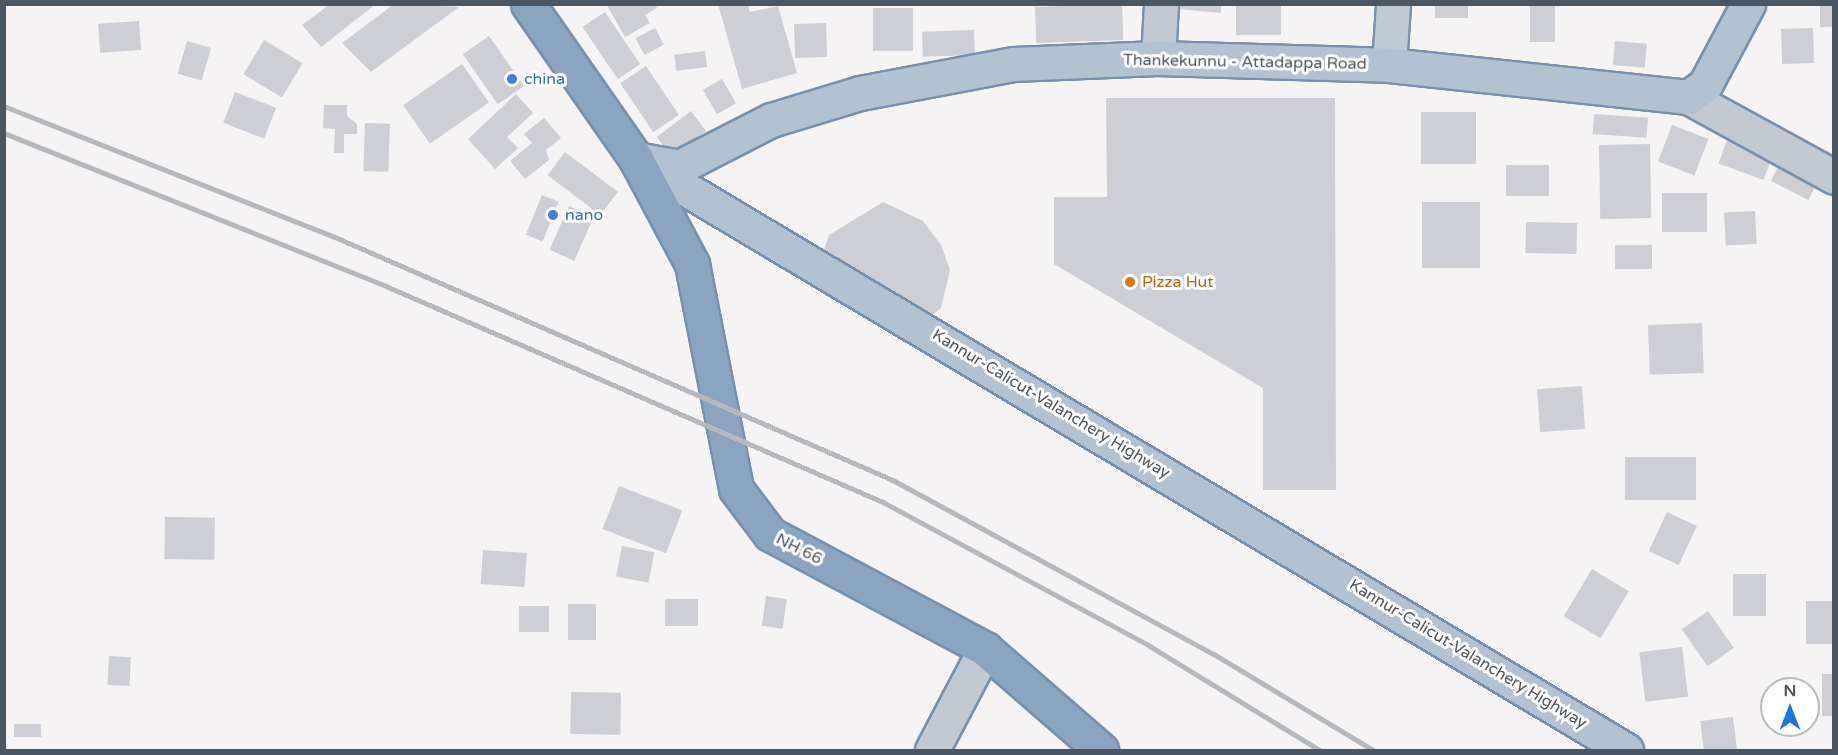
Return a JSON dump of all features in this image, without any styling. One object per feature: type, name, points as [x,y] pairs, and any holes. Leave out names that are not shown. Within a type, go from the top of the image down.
[{"type":"highway","name":"Kannur-Calicut-Valanchery Highway","points":[[528,4],[636,159]]},
{"type":"highway","name":"NH 66","points":[[636,159],[692,264],[736,489],[770,534],[985,649],[1101,750]]},
{"type":"main road","points":[[1688,97],[1705,85],[1748,4]]},
{"type":"main road","name":"Thankekunnu - Attadappa Road","points":[[636,159],[680,167],[771,120],[860,93],[1013,64],[1158,58],[1389,65],[1688,97]]},
{"type":"main road","name":"Kannur-Calicut-Valanchery Highway","points":[[636,159],[1626,750]]},
{"type":"street","points":[[1158,58],[1161,4]]},
{"type":"street","points":[[1389,65],[1393,4]]},
{"type":"street","points":[[1688,97],[1833,177]]},
{"type":"street","points":[[932,750],[985,649]]},
{"type":"building","points":[[330,4],[376,4],[321,47],[302,25]]},
{"type":"building","points":[[394,4],[459,7],[371,72],[342,43]]},
{"type":"building","points":[[606,4],[655,4],[657,8],[645,15],[650,23],[625,37]]},
{"type":"building","points":[[718,4],[748,4],[750,12],[778,6],[797,73],[742,89]]},
{"type":"building","points":[[1122,4],[1123,40],[1036,43],[1035,7]]},
{"type":"building","points":[[1178,4],[1221,4],[1221,13],[1177,9]]},
{"type":"building","points":[[1236,4],[1281,4],[1281,35],[1236,35]]},
{"type":"building","points":[[1435,4],[1468,4],[1468,18],[1435,18]]},
{"type":"building","points":[[1530,4],[1555,4],[1555,42],[1530,42]]},
{"type":"building","points":[[1820,4],[1834,4],[1834,27],[1820,27]]},
{"type":"building","points":[[873,8],[913,8],[913,51],[873,51]]},
{"type":"building","points":[[605,12],[640,64],[618,79],[583,27]]},
{"type":"building","points":[[139,21],[141,50],[100,53],[98,24]]},
{"type":"building","points":[[826,23],[827,57],[795,58],[794,24]]},
{"type":"building","points":[[655,28],[664,45],[644,55],[636,38]]},
{"type":"building","points":[[1813,28],[1814,63],[1782,64],[1781,29]]},
{"type":"building","points":[[974,30],[975,55],[923,57],[922,32]]},
{"type":"building","points":[[489,36],[524,86],[498,104],[463,54]]},
{"type":"building","points":[[264,40],[303,63],[282,97],[243,74]]},
{"type":"building","points":[[187,41],[211,48],[202,81],[178,74]]},
{"type":"building","points":[[1615,41],[1647,44],[1645,68],[1613,65]]},
{"type":"building","points":[[705,51],[707,67],[676,71],[674,55]]},
{"type":"building","points":[[462,64],[489,103],[430,144],[403,105]]},
{"type":"building","points":[[646,66],[679,115],[653,132],[620,83]]},
{"type":"building","points":[[722,79],[736,103],[717,114],[703,90]]},
{"type":"building","points":[[235,92],[276,108],[264,139],[223,123]]},
{"type":"building","points":[[516,94],[533,113],[507,137],[518,148],[495,169],[468,139]]},
{"type":"building","points":[[1106,98],[1335,98],[1336,490],[1263,490],[1263,388],[1054,264],[1054,197],[1107,197]]},
{"type":"building","points":[[324,105],[347,105],[347,116],[357,124],[357,134],[344,134],[344,153],[334,153],[335,129],[323,128]]},
{"type":"building","points":[[691,111],[706,131],[672,157],[657,137]]},
{"type":"building","points":[[1421,112],[1476,112],[1476,164],[1421,164]]},
{"type":"building","points":[[1594,114],[1648,118],[1646,138],[1593,134]]},
{"type":"building","points":[[544,118],[561,138],[546,150],[549,160],[525,179],[510,161],[532,143],[524,134]]},
{"type":"building","points":[[365,123],[390,124],[388,172],[363,171]]},
{"type":"building","points":[[1672,125],[1708,139],[1694,175],[1658,161]]},
{"type":"building","points":[[1727,140],[1772,156],[1764,180],[1718,163]]},
{"type":"building","points":[[1650,144],[1651,218],[1600,219],[1599,145]]},
{"type":"building","points":[[565,152],[618,192],[600,215],[548,175]]},
{"type":"building","points":[[1780,163],[1817,182],[1808,200],[1771,181]]},
{"type":"building","points":[[1506,165],[1549,165],[1549,196],[1506,196]]},
{"type":"building","points":[[1662,193],[1707,193],[1707,232],[1662,232]]},
{"type":"building","points":[[542,195],[559,202],[543,242],[526,235]]},
{"type":"building","points":[[883,202],[923,221],[941,245],[950,270],[941,308],[930,317],[822,255],[829,235]]},
{"type":"building","points":[[1422,202],[1480,202],[1480,268],[1422,268]]},
{"type":"building","points":[[569,206],[594,217],[574,261],[549,250]]},
{"type":"building","points":[[1755,211],[1757,244],[1726,246],[1724,213]]},
{"type":"building","points":[[1526,222],[1577,223],[1576,254],[1525,253]]},
{"type":"building","points":[[1615,245],[1652,245],[1652,269],[1615,269]]},
{"type":"building","points":[[1702,323],[1704,373],[1650,375],[1648,325]]},
{"type":"building","points":[[1582,386],[1585,429],[1540,432],[1537,389]]},
{"type":"building","points":[[1625,457],[1696,457],[1696,500],[1625,500]]},
{"type":"building","points":[[619,486],[682,510],[666,553],[603,529]]},
{"type":"building","points":[[1667,512],[1697,526],[1679,565],[1649,551]]},
{"type":"building","points":[[165,517],[215,518],[214,560],[164,559]]},
{"type":"building","points":[[622,546],[654,552],[648,583],[616,576]]},
{"type":"building","points":[[483,550],[527,553],[525,587],[481,584]]},
{"type":"building","points":[[1592,569],[1629,591],[1601,638],[1564,616]]},
{"type":"building","points":[[1733,574],[1766,574],[1766,616],[1733,616]]},
{"type":"building","points":[[766,596],[787,599],[783,629],[762,626]]},
{"type":"building","points":[[665,599],[698,599],[698,626],[665,626]]},
{"type":"building","points":[[1806,601],[1834,601],[1834,644],[1806,644]]},
{"type":"building","points":[[568,604],[596,604],[596,640],[568,640]]},
{"type":"building","points":[[519,606],[549,606],[549,632],[519,632]]},
{"type":"building","points":[[1708,611],[1734,648],[1708,666],[1682,629]]},
{"type":"building","points":[[1682,647],[1688,697],[1645,702],[1639,652]]},
{"type":"building","points":[[109,656],[131,657],[129,686],[107,685]]},
{"type":"building","points":[[1822,674],[1834,674],[1834,716],[1822,716]]},
{"type":"building","points":[[571,692],[621,693],[620,735],[570,734]]},
{"type":"building","points":[[1733,717],[1737,750],[1704,750],[1700,721]]},
{"type":"building","points":[[14,724],[41,724],[41,737],[14,737]]},
{"type":"railway","points":[[4,106],[342,240],[893,480],[1214,654],[1373,750]]},
{"type":"railway","points":[[4,133],[386,286],[883,502],[1150,646],[1320,750]]},
{"type":"place","name":"china","points":[[512,79]]},
{"type":"place","name":"nano","points":[[553,215]]},
{"type":"place","name":"Pizza Hut","points":[[1130,282]]}]
